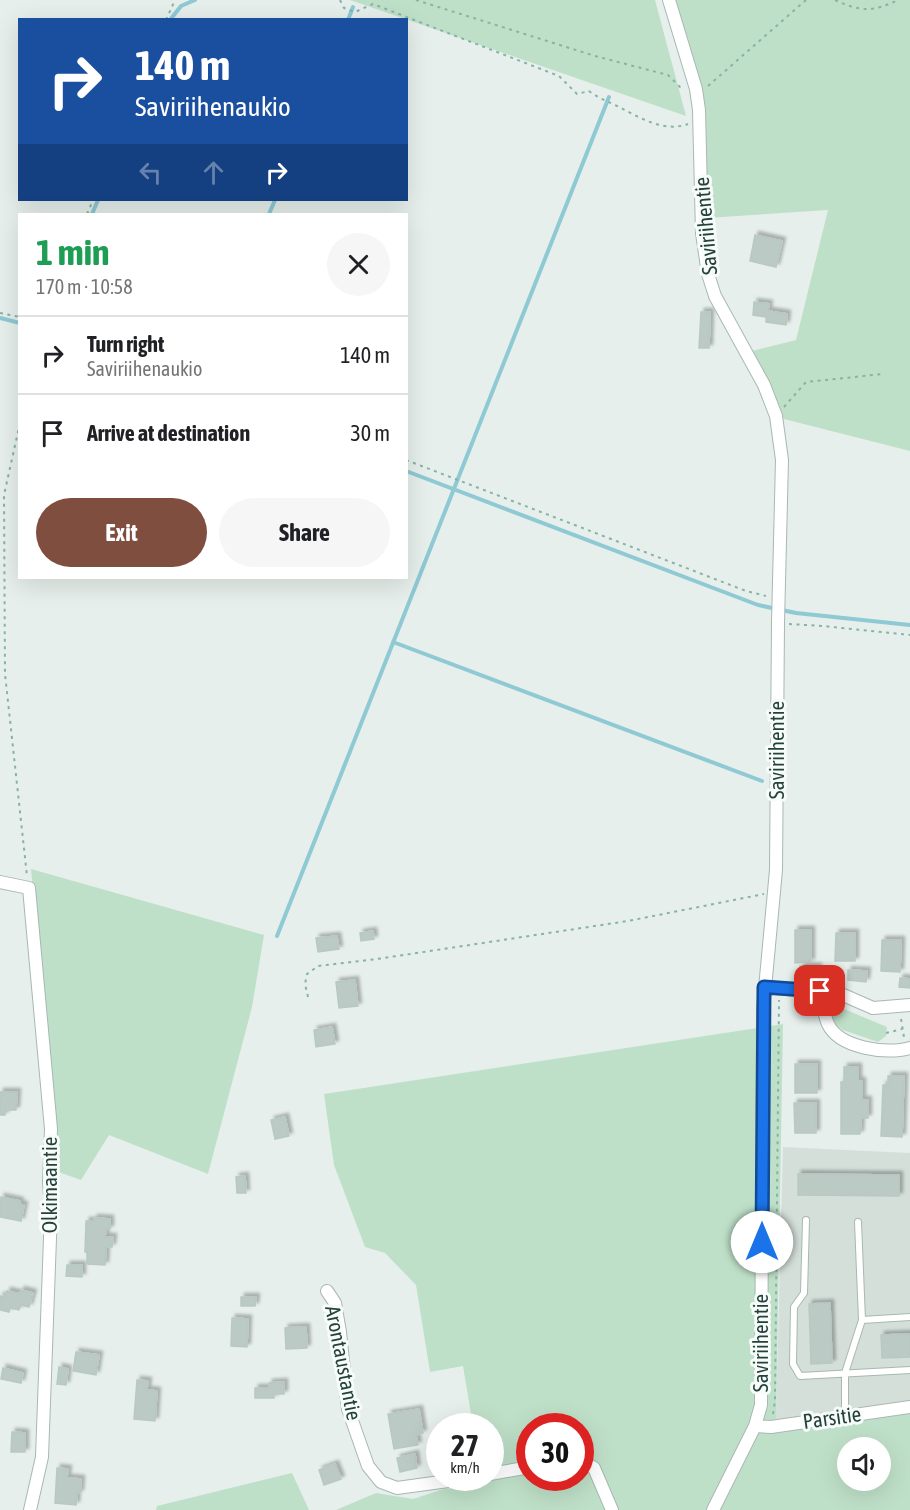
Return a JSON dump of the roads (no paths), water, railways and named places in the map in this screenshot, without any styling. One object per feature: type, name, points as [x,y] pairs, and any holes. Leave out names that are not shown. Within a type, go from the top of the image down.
[{"type":"street","name":"Saviriihentie","points":[[669,0],[696,89],[702,233],[708,274],[715,297],[764,385],[776,416],[782,460],[775,894],[764,987],[761,1405],[754,1426],[713,1510]]},
{"type":"street","name":"Olkimaantie","points":[[0,882],[29,888],[51,1129],[49,1182],[51,1211],[42,1457],[30,1510]]},
{"type":"street","points":[[764,987],[842,994],[873,1008],[905,1006]]},
{"type":"street","points":[[820,991],[825,1003],[825,1016],[835,1034],[847,1042],[885,1052],[909,1049]]},
{"type":"street","name":"Arontaustantie","points":[[327,1291],[335,1303],[348,1409],[368,1466],[381,1482],[397,1488],[426,1484]]},
{"type":"street","name":"Parsitie","points":[[754,1426],[771,1427],[910,1407]]},
{"type":"street","points":[[594,1468],[612,1510]]},
{"type":"lane","points":[[806,1220],[804,1293],[794,1307],[793,1364],[800,1376],[910,1370]]},
{"type":"lane","points":[[845,1416],[845,1373],[862,1320],[858,1222]]},
{"type":"lane","points":[[862,1320],[910,1317]]},
{"type":"waterway","points":[[172,18],[181,6],[195,0]]},
{"type":"waterway","points":[[349,18],[353,7]]},
{"type":"waterway","points":[[277,936],[609,97]]},
{"type":"waterway","points":[[92,213],[98,201]]},
{"type":"waterway","points":[[269,213],[275,201]]},
{"type":"waterway","points":[[0,318],[18,322]]},
{"type":"waterway","points":[[408,472],[758,605],[796,613],[910,625]]},
{"type":"waterway","points":[[393,642],[762,781]]}]
